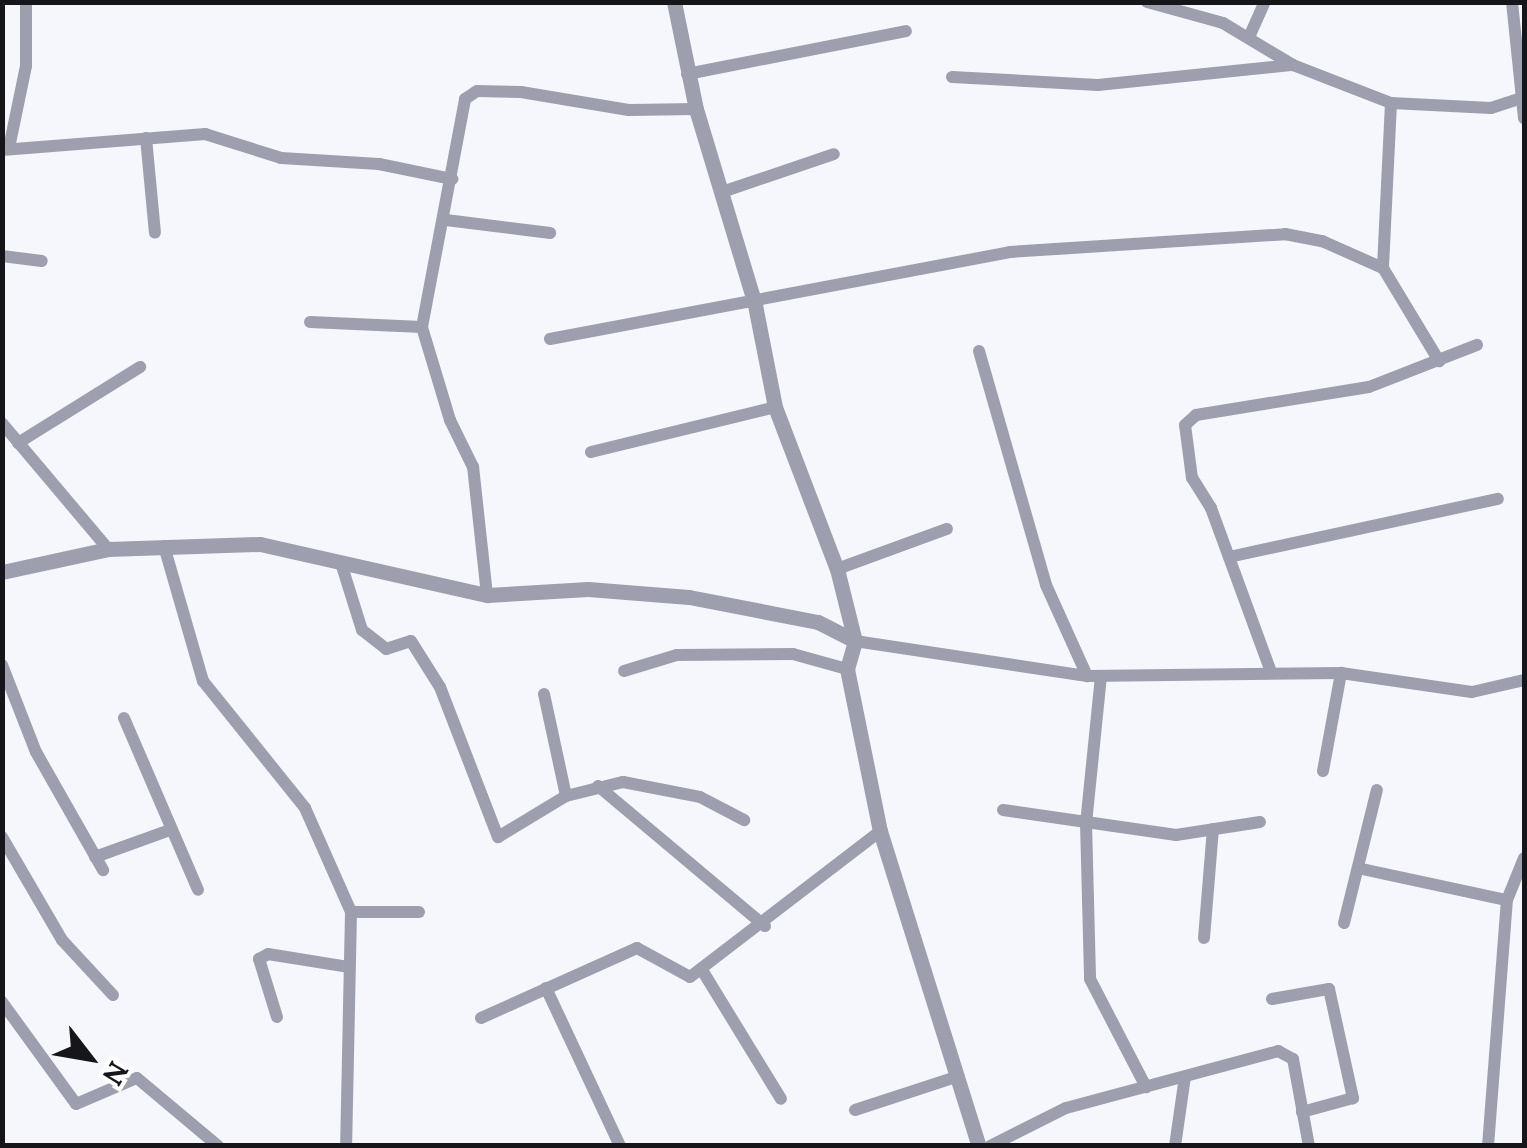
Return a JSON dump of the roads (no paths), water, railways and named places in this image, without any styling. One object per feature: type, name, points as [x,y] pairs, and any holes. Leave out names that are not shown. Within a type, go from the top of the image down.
[{"type":"street","points":[[26,2],[26,66],[6,149],[205,134],[280,158],[379,164],[452,179]]},
{"type":"street","points":[[674,2],[696,109],[755,305],[775,407],[837,569],[855,642],[848,669],[880,831],[980,1146]]},
{"type":"street","points":[[1147,2],[1250,35],[1293,65],[1391,102],[1492,108],[1522,98]]},
{"type":"street","points":[[1250,35],[1264,2]]},
{"type":"street","points":[[1512,2],[1524,118]]},
{"type":"street","points":[[687,74],[906,30]]},
{"type":"street","points":[[952,78],[1098,85],[1293,65]]},
{"type":"street","points":[[487,595],[473,466],[450,420],[422,327],[446,220],[465,99],[477,91],[629,110],[696,109]]},
{"type":"street","points":[[1391,102],[1383,268],[1438,361]]},
{"type":"street","points":[[146,138],[155,233]]},
{"type":"street","points":[[722,192],[834,154]]},
{"type":"street","points":[[446,220],[550,233]]},
{"type":"street","points":[[550,340],[755,305],[1010,252],[1267,236],[1322,241],[1383,268]]},
{"type":"street","points":[[2,256],[42,261]]},
{"type":"street","points":[[310,322],[422,327]]},
{"type":"street","points":[[1271,672],[1229,556],[1192,478],[1182,437],[1185,425],[1196,415],[1370,387],[1477,344]]},
{"type":"street","points":[[978,351],[1046,585],[1094,676],[1086,823],[1090,979],[1146,1087]]},
{"type":"street","points":[[18,443],[140,367]]},
{"type":"street","points":[[592,452],[775,407]]},
{"type":"street","points":[[2,423],[108,549]]},
{"type":"street","points":[[1229,556],[1498,499]]},
{"type":"street","points":[[837,569],[948,529]]},
{"type":"street","points":[[2,572],[108,549],[260,544],[487,595],[588,589],[689,597],[818,622],[855,642],[1094,676],[1341,672],[1472,692],[1524,680]]},
{"type":"street","points":[[164,546],[211,696],[306,808],[350,912],[346,1146]]},
{"type":"street","points":[[342,563],[362,630],[386,649],[412,641],[440,687],[498,837],[566,796],[598,786],[648,784],[700,797],[744,820]]},
{"type":"street","points":[[624,671],[678,655],[792,654],[848,669]]},
{"type":"street","points":[[2,665],[36,752],[102,870]]},
{"type":"street","points":[[1322,771],[1341,672]]},
{"type":"street","points":[[544,694],[566,796]]},
{"type":"street","points":[[124,718],[198,890]]},
{"type":"street","points":[[598,786],[765,926]]},
{"type":"street","points":[[1344,924],[1362,869],[1377,790]]},
{"type":"street","points":[[1003,810],[1176,835],[1260,822]]},
{"type":"street","points":[[1204,938],[1213,829]]},
{"type":"street","points":[[95,857],[170,830]]},
{"type":"street","points":[[481,1018],[637,948],[690,977],[765,926],[880,831]]},
{"type":"street","points":[[2,837],[62,940],[113,995]]},
{"type":"street","points":[[1488,1146],[1507,900],[1524,858]]},
{"type":"street","points":[[1362,869],[1507,900]]},
{"type":"street","points":[[350,912],[419,912]]},
{"type":"street","points":[[277,1016],[260,959],[268,954],[348,968]]},
{"type":"street","points":[[702,970],[781,1099]]},
{"type":"street","points":[[546,988],[620,1146]]},
{"type":"street","points":[[1272,999],[1329,989],[1332,999],[1353,1098],[1302,1112]]},
{"type":"street","points":[[2,1002],[76,1104],[136,1078],[218,1146]]},
{"type":"street","points":[[990,1146],[1066,1108],[1287,1054],[1309,1146]]},
{"type":"street","points":[[856,1110],[959,1076]]},
{"type":"street","points":[[1176,1146],[1184,1077]]}]
